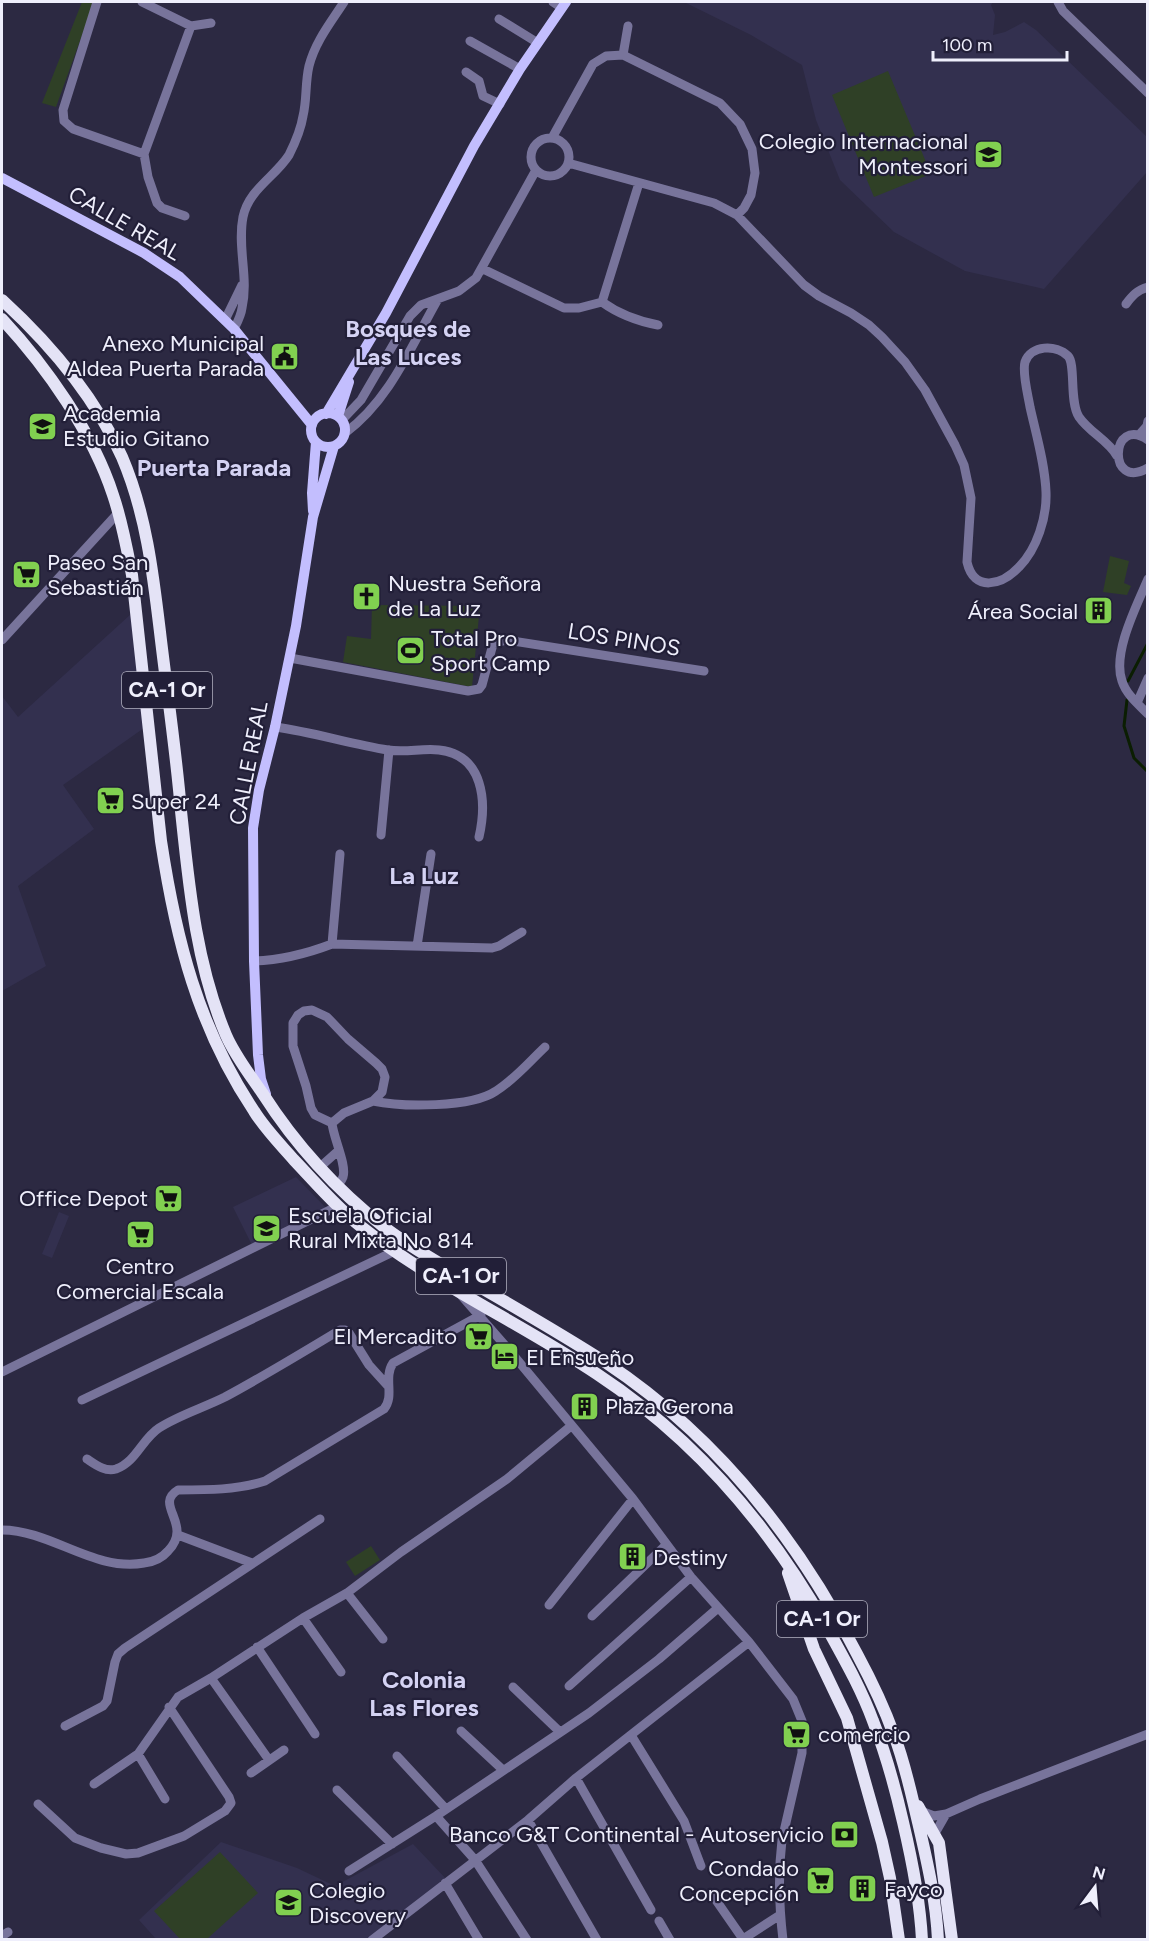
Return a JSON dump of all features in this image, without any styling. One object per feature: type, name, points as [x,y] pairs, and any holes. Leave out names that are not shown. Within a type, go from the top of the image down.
[{"type":"highway","name":"CA-1 Or","points":[[2,300],[50,348],[84,393],[120,454],[138,504],[153,573],[194,919],[209,991],[228,1040],[273,1111],[290,1133],[363,1210],[418,1250],[603,1361],[645,1390],[722,1460],[796,1551],[834,1610],[868,1675],[903,1759],[932,1882],[938,1940]]},
{"type":"highway","name":"CA-1 Or","points":[[2,319],[21,339],[68,403],[99,462],[113,495],[133,586],[165,875],[187,971],[200,1006],[217,1046],[254,1112],[338,1206],[357,1223],[395,1251],[454,1288],[595,1372],[639,1404],[711,1469],[752,1515],[782,1554],[815,1607],[854,1676],[873,1719],[896,1792],[910,1852],[921,1940]]},
{"type":"highway","points":[[782,1554],[814,1649],[847,1718],[888,1869],[899,1940]]},
{"type":"highway","points":[[912,1798],[939,1843],[952,1940]]},
{"type":"main road","points":[[297,407],[311,414],[321,410],[333,400],[386,313],[441,207],[560,4]]},
{"type":"main road","name":"CALLE REAL","points":[[2,178],[144,253],[180,277],[234,330],[312,425]]},
{"type":"main road","points":[[335,417],[355,365]]},
{"type":"main road","points":[[333,400],[335,417],[345,433],[341,441],[334,446],[325,447],[316,442],[312,434],[312,425],[317,417],[335,417]]},
{"type":"main road","name":"CALLE REAL","points":[[313,517],[312,494],[316,442]]},
{"type":"main road","name":"CALLE REAL","points":[[273,1111],[261,1079],[258,1054],[254,961],[253,828],[259,790],[290,658],[313,517],[334,446]]},
{"type":"main road","points":[[240,1058],[258,1054]]},
{"type":"street","points":[[97,2],[63,110],[64,122],[73,129],[144,154]]},
{"type":"street","points":[[142,2],[191,26],[211,23]]},
{"type":"street","points":[[234,330],[242,311],[242,237],[246,206],[257,189],[282,165],[294,146],[303,116],[306,79],[312,56],[318,42],[344,2]]},
{"type":"street","points":[[1058,2],[1063,11],[1148,93]]},
{"type":"street","points":[[499,19],[538,43]]},
{"type":"street","points":[[185,216],[162,208],[157,203],[146,169],[144,154],[191,26]]},
{"type":"street","points":[[623,55],[628,26]]},
{"type":"street","points":[[470,41],[520,69]]},
{"type":"street","points":[[552,138],[593,64],[606,56],[623,55],[720,103],[740,124],[752,149],[755,173],[748,202],[737,214]]},
{"type":"street","points":[[466,72],[479,81],[483,96],[500,104]]},
{"type":"street","points":[[552,138],[564,144],[569,156],[568,163],[560,173],[554,176],[541,174],[531,160],[532,148],[540,140],[552,138]]},
{"type":"street","points":[[568,163],[714,203],[737,214],[804,285],[851,313],[882,337],[905,362],[925,390],[960,455],[968,476],[971,507],[967,562],[971,572],[978,579],[987,583],[998,583],[1021,566],[1034,545],[1044,512],[1046,493],[1026,385],[1025,362],[1032,352],[1039,348],[1048,348],[1067,355],[1071,361],[1072,396],[1077,415],[1088,430],[1110,446],[1126,469],[1145,472]]},
{"type":"street","points":[[335,417],[361,400],[410,316],[421,305],[468,285],[476,278],[536,170]]},
{"type":"street","points":[[602,303],[639,183]]},
{"type":"street","points":[[483,269],[564,308],[579,308],[602,303],[619,314],[658,325]]},
{"type":"street","points":[[225,320],[243,283]]},
{"type":"street","points":[[1126,304],[1131,296],[1148,287]]},
{"type":"street","points":[[345,433],[364,417],[395,378],[438,299]]},
{"type":"street","points":[[1101,439],[1114,441],[1132,435],[1143,437],[1148,421]]},
{"type":"street","points":[[1117,456],[1119,446],[1124,439]]},
{"type":"street","points":[[2,640],[118,513]]},
{"type":"street","points":[[1148,579],[1119,660],[1122,682],[1148,714]]},
{"type":"street","name":"LOS PINOS","points":[[290,658],[468,691],[479,689],[482,685],[493,644],[506,640],[704,671]]},
{"type":"street","points":[[1137,703],[1148,678]]},
{"type":"street","points":[[275,728],[298,730],[389,750],[410,752],[438,750],[451,753],[464,760],[474,770],[482,798],[483,820],[478,837]]},
{"type":"street","points":[[381,835],[389,750]]},
{"type":"street","points":[[332,944],[340,854]]},
{"type":"street","points":[[417,946],[431,854]]},
{"type":"street","points":[[254,961],[299,956],[332,944],[492,948],[522,932]]},
{"type":"street","points":[[332,1124],[345,1113],[373,1101],[382,1092],[385,1077],[382,1069],[321,1013],[312,1010],[304,1011],[293,1023],[293,1046],[311,1108],[315,1115],[332,1124],[343,1166],[343,1176],[338,1185]]},
{"type":"street","points":[[373,1101],[409,1105],[477,1100],[496,1092],[545,1047]]},
{"type":"street","points":[[320,1167],[338,1151]]},
{"type":"street","points":[[2,1372],[338,1206]]},
{"type":"street","points":[[82,1400],[395,1251]]},
{"type":"street","points":[[454,1288],[633,1499],[666,1545],[749,1642],[793,1700],[802,1721],[802,1753],[782,1840],[779,1873],[783,1940]]},
{"type":"street","points":[[2,1530],[30,1534],[99,1559],[125,1565],[144,1563],[165,1555],[175,1544],[178,1535],[170,1505],[171,1496],[175,1491],[231,1488],[266,1481],[384,1409],[389,1402],[389,1370],[393,1362],[478,1315],[494,1313]]},
{"type":"street","points":[[87,1460],[105,1469],[120,1468],[132,1458],[149,1436],[161,1427],[224,1397],[340,1330],[347,1331],[369,1365],[388,1386]]},
{"type":"street","points":[[94,1784],[138,1754],[178,1697],[347,1593],[401,1552],[507,1479],[571,1426]]},
{"type":"street","points":[[549,1605],[633,1499]]},
{"type":"street","points":[[65,1726],[103,1706],[107,1701],[118,1654],[125,1648],[320,1519]]},
{"type":"street","points":[[178,1535],[252,1563]]},
{"type":"street","points":[[592,1616],[666,1545]]},
{"type":"street","points":[[569,1686],[691,1576]]},
{"type":"street","points":[[347,1593],[384,1639]]},
{"type":"street","points":[[349,1871],[436,1816],[560,1732],[659,1659],[718,1608]]},
{"type":"street","points":[[303,1618],[341,1672]]},
{"type":"street","points":[[378,1938],[749,1642]]},
{"type":"street","points":[[257,1647],[315,1734]]},
{"type":"street","points":[[210,1678],[269,1760]]},
{"type":"street","points":[[513,1687],[560,1732]]},
{"type":"street","points":[[38,1804],[75,1838],[126,1854],[138,1853],[184,1836],[225,1811],[231,1803],[226,1793],[169,1707]]},
{"type":"street","points":[[461,1731],[503,1770]]},
{"type":"street","points":[[921,1811],[934,1816],[946,1814],[1148,1734]]},
{"type":"street","points":[[631,1735],[684,1821],[701,1866]]},
{"type":"street","points":[[251,1773],[284,1750]]},
{"type":"street","points":[[138,1754],[165,1799]]},
{"type":"street","points":[[396,1756],[446,1809]]},
{"type":"street","points":[[576,1778],[651,1911]]},
{"type":"street","points":[[337,1790],[392,1844]]},
{"type":"street","points":[[934,1835],[946,1814]]},
{"type":"street","points":[[436,1816],[475,1860],[526,1940]]},
{"type":"street","points":[[528,1820],[597,1940]]},
{"type":"street","points":[[445,1883],[479,1940]]},
{"type":"street","points":[[711,1893],[743,1940],[780,1916]]},
{"type":"street","points":[[659,1921],[668,1939]]},
{"type":"shaded area","name":"Colegio Internacional Montessori","points":[[684,2],[993,2],[991,5],[995,15],[993,35],[1005,32],[1024,22],[1036,30],[1147,137],[1147,172],[1044,289],[965,271],[894,232],[840,180],[816,120],[802,65],[751,35]]},
{"type":"shaded area","points":[[131,614],[144,728],[63,785],[94,829],[18,886],[46,966],[2,991],[2,696],[18,717]]},
{"type":"shaded area","name":"Escuela Oficial Rural Mixta No 814","points":[[296,1177],[327,1209],[253,1247],[233,1207]]},
{"type":"shaded area","name":"Centro Comercial Escala","points":[[59,1212],[69,1216],[52,1258],[42,1254]]},
{"type":"shaded area","name":"Colegio Discovery","points":[[221,1842],[297,1868],[335,1886],[413,1844],[448,1881],[372,1939],[156,1939],[139,1920]]},
{"type":"green space","points":[[82,2],[94,2],[56,107],[42,103]]},
{"type":"green space","points":[[888,71],[931,174],[874,197],[832,95]]},
{"type":"green space","points":[[1110,556],[1129,561],[1124,583],[1131,586],[1127,595],[1103,592]]},
{"type":"green space","name":"Total Pro Sport Camp","points":[[372,605],[480,606],[472,687],[343,662],[347,636],[371,639]]},
{"type":"green space","points":[[371,1546],[380,1560],[355,1576],[346,1562]]},
{"type":"green space","points":[[220,1852],[258,1893],[207,1939],[180,1939],[154,1911]]},
{"type":"waterway","points":[[1128,681],[1148,643]]},
{"type":"waterway","points":[[1127,700],[1124,726],[1134,758],[1148,772]]},
{"type":"place","name":"Colegio Internacional Montessori","points":[[989,154]]},
{"type":"place","name":"Anexo Municipal Aldea Puerta Parada","points":[[285,356]]},
{"type":"place","name":"Academia Estudio Gitano","points":[[42,426]]},
{"type":"place","name":"Paseo San Sebastián","points":[[26,575]]},
{"type":"place","name":"Nuestra Señora de La Luz","points":[[367,596]]},
{"type":"place","name":"Área Social","points":[[1099,611]]},
{"type":"place","name":"Total Pro Sport Camp","points":[[410,651]]},
{"type":"place","name":"Super 24","points":[[110,801]]},
{"type":"place","name":"Office Depot","points":[[169,1198]]},
{"type":"place","name":"Escuela Oficial Rural Mixta No 814","points":[[267,1228]]},
{"type":"place","name":"Centro Comercial Escala","points":[[140,1234]]},
{"type":"place","name":"El Mercadito","points":[[478,1336]]},
{"type":"place","name":"El Ensueño","points":[[505,1357]]},
{"type":"place","name":"Plaza Gerona","points":[[584,1406]]},
{"type":"place","name":"Destiny","points":[[632,1557]]},
{"type":"place","name":"comercio","points":[[797,1734]]},
{"type":"place","name":"Banco G&T Continental - Autoservicio","points":[[845,1834]]},
{"type":"place","name":"Condado Concepción","points":[[820,1881]]},
{"type":"place","name":"Fayco","points":[[863,1889]]},
{"type":"place","name":"Colegio Discovery","points":[[288,1903]]},
{"type":"district","name":"Bosques de Las Luces","points":[[408,343]]},
{"type":"district","name":"Puerta Parada","points":[[214,468]]},
{"type":"district","name":"La Luz","points":[[424,876]]},
{"type":"district","name":"Colonia Las Flores","points":[[424,1694]]}]
